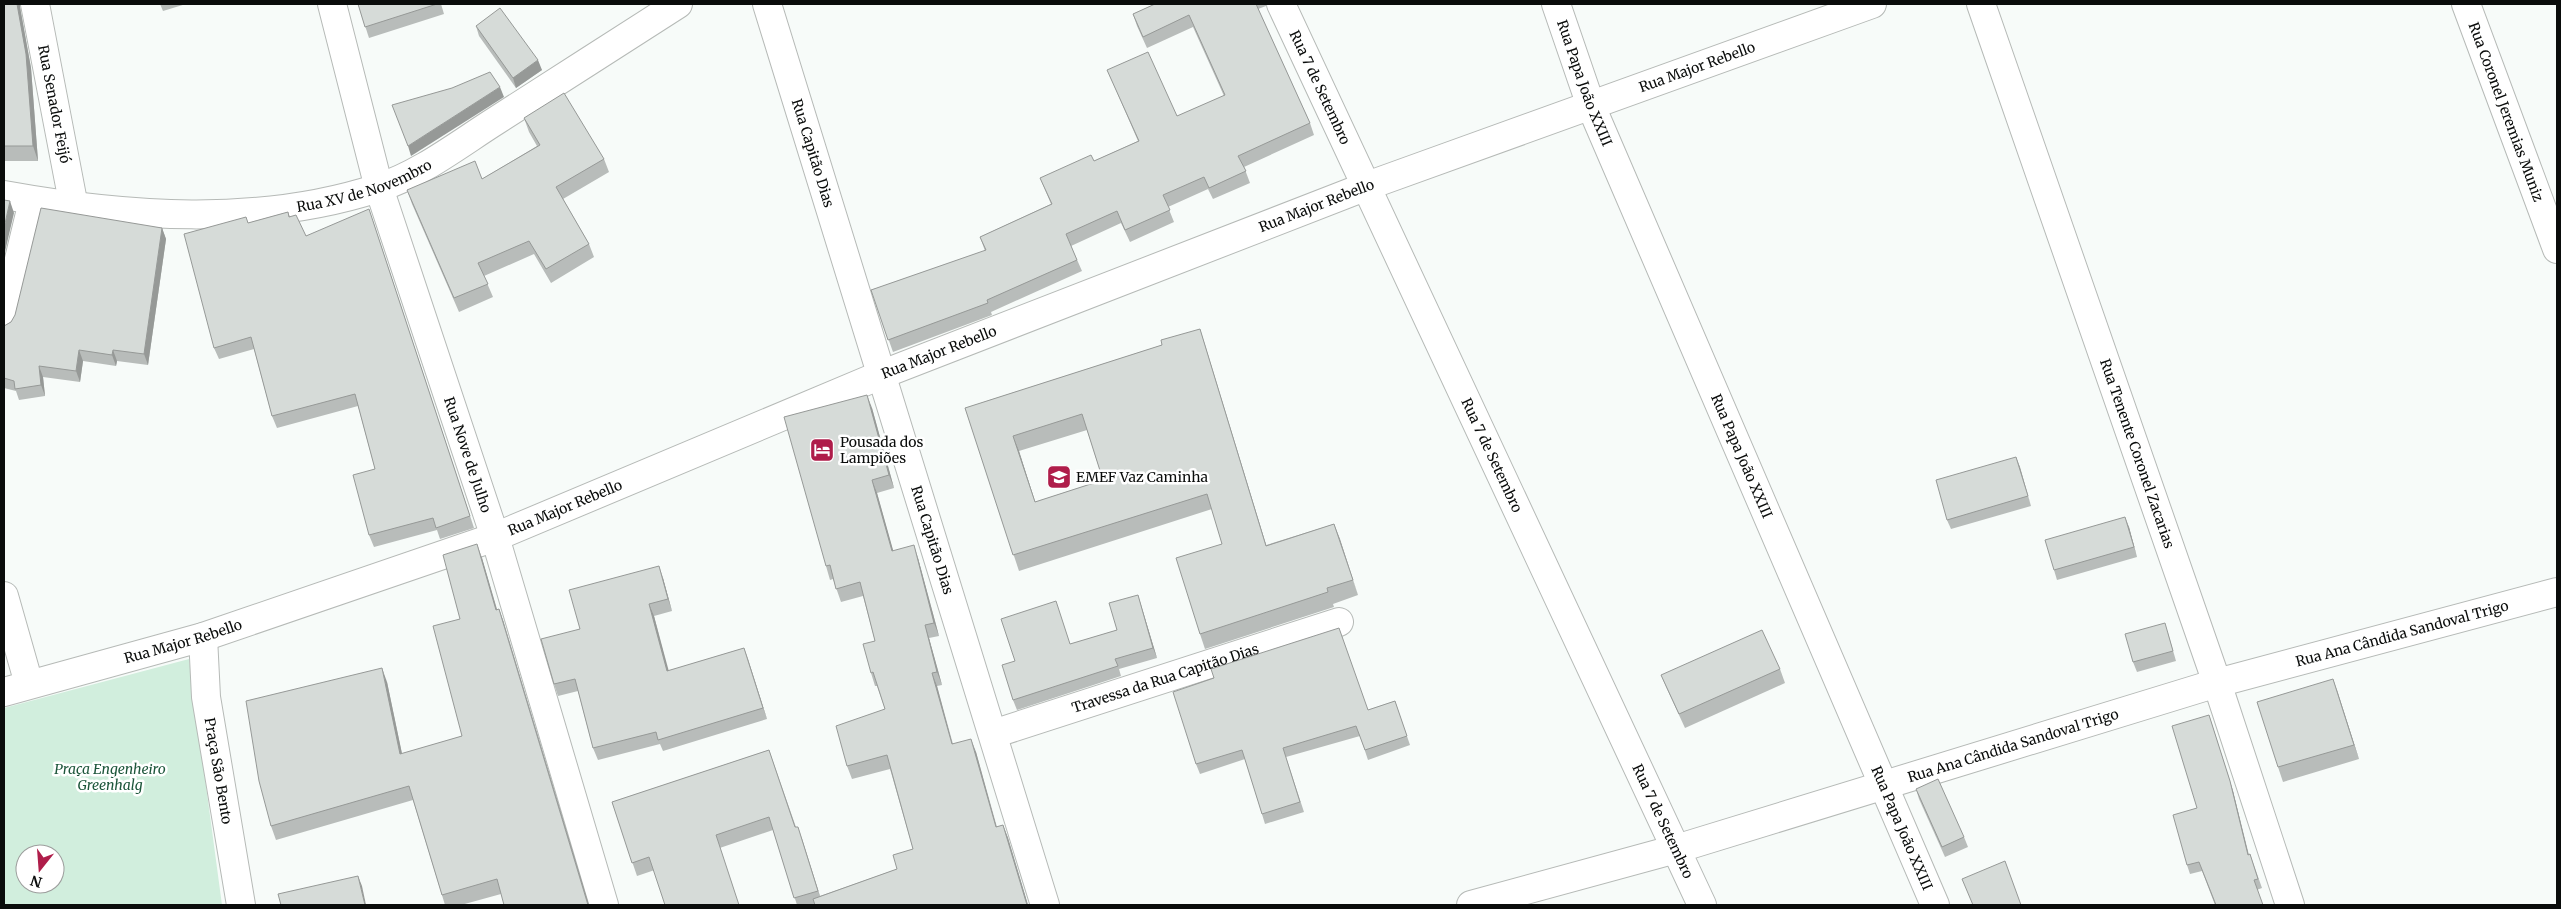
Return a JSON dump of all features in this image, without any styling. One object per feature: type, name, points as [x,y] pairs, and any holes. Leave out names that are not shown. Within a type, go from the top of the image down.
[{"type":"street","name":"Rua Senador Feijó","points":[[34,4],[74,207]]},
{"type":"street","name":"Rua Nove de Julho","points":[[332,4],[379,188],[494,537],[604,905]]},
{"type":"street","name":"Rua XV de Novembro","points":[[4,195],[74,207],[188,215],[284,210],[379,188],[427,165],[678,4]]},
{"type":"street","name":"Rua Capitão Dias","points":[[767,4],[883,374],[1045,905]]},
{"type":"street","name":"Rua 7 de Setembro","points":[[1281,4],[1702,905]]},
{"type":"street","name":"Rua Papa João XXIII","points":[[1556,4],[1591,106],[1935,905]]},
{"type":"street","name":"Rua Major Rebello","points":[[16,688],[203,637],[494,537],[883,374],[1367,186],[1872,4]]},
{"type":"street","name":"Rua Tenente Coronel Zacarias","points":[[1981,4],[2217,683],[2290,905]]},
{"type":"street","name":"Rua Coronel Jeremias Muniz","points":[[2466,4],[2557,249]]},
{"type":"street","points":[[4,322],[33,201]]},
{"type":"street","name":"Rua Ana Cândida Sandoval Trigo","points":[[1471,905],[1676,849],[2217,683],[2557,592]]},
{"type":"street","points":[[4,596],[16,688]]},
{"type":"street","name":"Travessa da Rua Capitão Dias","points":[[993,734],[1339,622]]},
{"type":"street","name":"Praça São Bento","points":[[203,637],[206,697],[241,905]]},
{"type":"green space","name":"Praça Engenheiro Greenhalg","points":[[189,659],[222,905],[5,905],[4,708]]},
{"type":"building","points":[[4,4],[17,4],[26,54],[33,146],[4,146]]},
{"type":"building","points":[[358,4],[437,4],[365,27]]},
{"type":"building","points":[[1155,4],[1256,4],[1310,123],[1238,156],[1246,171],[1209,188],[1204,177],[1163,195],[1170,210],[1125,230],[1117,211],[1066,234],[1077,260],[987,300],[988,303],[888,340],[871,290],[986,250],[980,237],[1052,204],[1040,178],[1091,155],[1094,161],[1139,141],[1107,70],[1148,52],[1177,116],[1225,95],[1189,15],[1143,37],[1133,14]]},
{"type":"building","points":[[500,8],[538,60],[513,78],[476,26]]},
{"type":"building","points":[[490,72],[500,87],[408,146],[392,105],[452,88]]},
{"type":"building","points":[[564,93],[604,159],[556,187],[589,244],[546,269],[529,241],[478,263],[488,284],[454,298],[407,190],[475,161],[482,179],[540,145],[524,118]]},
{"type":"building","points":[[4,200],[10,201],[4,228]]},
{"type":"building","points":[[41,208],[162,228],[144,354],[113,350],[112,355],[79,350],[76,371],[39,366],[41,385],[15,389],[14,381],[4,378],[4,326],[11,322],[15,315]]},
{"type":"building","points":[[369,209],[470,516],[436,528],[433,518],[369,535],[353,475],[375,469],[355,394],[272,416],[251,337],[214,348],[184,234],[246,217],[248,223],[288,212],[289,217],[296,215],[306,236]]},
{"type":"building","points":[[1200,329],[1266,546],[1334,524],[1353,580],[1327,588],[1328,592],[1200,634],[1176,558],[1222,544],[1207,494],[1013,555],[965,408],[1162,345],[1161,340]],"holes":[[[1082,414],[1103,480],[1035,502],[1013,436]]]},
{"type":"building","points":[[867,395],[889,475],[872,480],[892,551],[914,545],[934,623],[925,625],[937,672],[932,673],[952,744],[971,739],[996,827],[1003,825],[1027,905],[815,905],[813,899],[897,869],[893,855],[913,849],[887,755],[847,766],[836,726],[885,709],[873,672],[871,673],[863,644],[875,641],[860,582],[836,589],[830,565],[826,566],[784,417]]},
{"type":"building","points":[[2016,457],[2028,496],[1947,520],[1936,480]]},
{"type":"building","points":[[2125,517],[2134,547],[2054,570],[2045,540]]},
{"type":"building","points":[[477,544],[496,610],[499,609],[588,905],[504,905],[497,879],[442,895],[409,786],[271,826],[259,781],[246,701],[382,668],[400,754],[462,736],[433,626],[460,619],[443,555]]},
{"type":"building","points":[[659,566],[668,599],[649,604],[667,671],[744,648],[763,708],[658,740],[656,732],[593,748],[575,679],[554,684],[541,639],[580,629],[569,590]]},
{"type":"building","points":[[1138,595],[1153,648],[1115,659],[1118,666],[1013,700],[1002,665],[1015,661],[1001,619],[1056,601],[1070,644],[1117,630],[1109,603]]},
{"type":"building","points":[[2165,623],[2173,651],[2133,662],[2125,634]]},
{"type":"building","points":[[1339,628],[1368,710],[1395,701],[1407,736],[1365,750],[1356,726],[1283,748],[1300,802],[1262,814],[1242,750],[1196,764],[1173,692],[1214,678],[1211,669]]},
{"type":"building","points":[[1762,630],[1780,669],[1679,714],[1661,675]]},
{"type":"building","points":[[2333,679],[2354,745],[2278,767],[2257,702]]},
{"type":"building","points":[[2209,715],[2230,781],[2248,855],[2250,854],[2258,879],[2254,880],[2263,905],[2216,905],[2199,862],[2187,865],[2173,815],[2197,808],[2172,726]]},
{"type":"building","points":[[769,750],[795,827],[798,827],[818,891],[794,898],[769,817],[716,835],[739,905],[665,905],[649,857],[632,863],[612,802]]},
{"type":"building","points":[[1938,779],[1964,837],[1942,847],[1916,789]]},
{"type":"building","points":[[2005,861],[2021,905],[1973,905],[1962,879]]},
{"type":"building","points":[[358,876],[365,905],[281,905],[278,894]]},
{"type":"place","name":"Pousada dos Lampiões","points":[[822,450]]},
{"type":"place","name":"EMEF Vaz Caminha","points":[[1059,477]]}]
